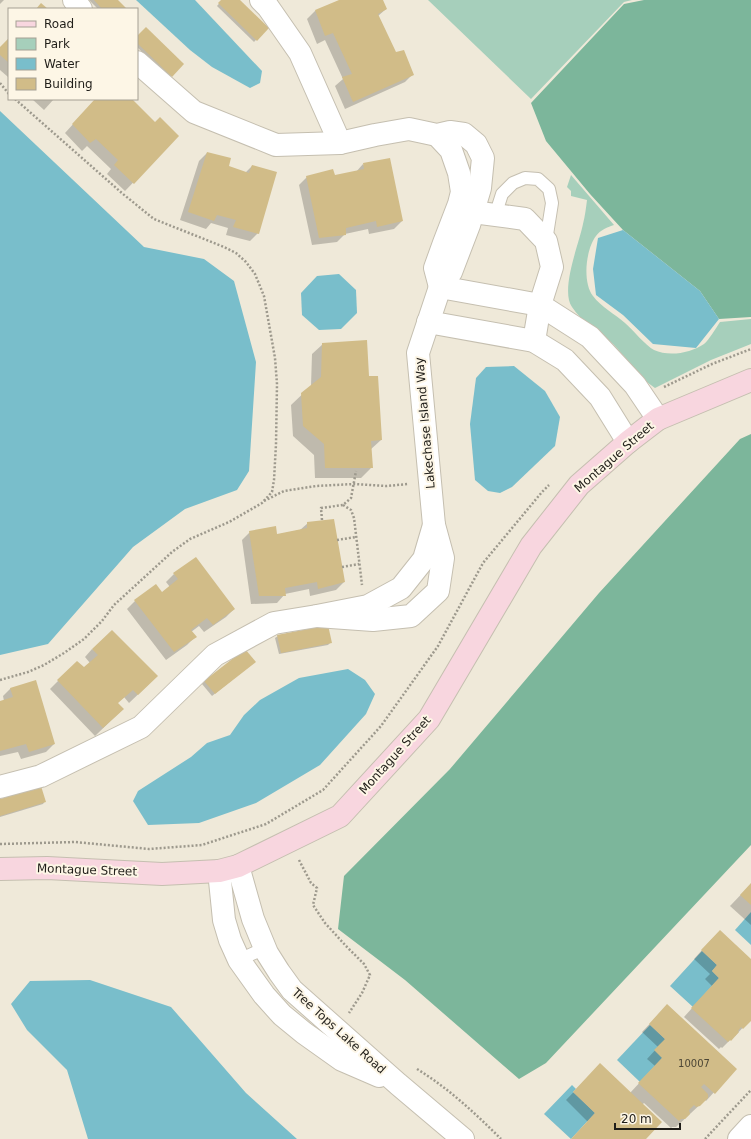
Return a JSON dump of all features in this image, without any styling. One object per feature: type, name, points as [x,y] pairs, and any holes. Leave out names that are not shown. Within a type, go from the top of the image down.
[{"type":"street","points":[[74,0],[80,8]]},
{"type":"street","points":[[261,0],[268,7],[300,53],[340,143]]},
{"type":"street","points":[[138,63],[194,112],[276,145],[340,143],[409,129],[437,135],[450,132],[464,134],[476,144],[483,158],[480,188],[466,208],[495,216],[525,219],[546,241],[552,267],[540,305],[534,341]]},
{"type":"street","name":"Lakechase Island Way","points":[[317,616],[373,620],[411,616],[438,591],[443,558],[434,525],[418,353],[440,287],[451,272],[466,208]]},
{"type":"street","points":[[440,287],[540,305],[590,337],[635,386],[658,418]]},
{"type":"street","points":[[428,322],[534,341],[566,360],[600,397],[628,442]]},
{"type":"street","name":"Montague Street","points":[[0,869],[47,868],[162,874],[228,869],[340,816],[429,719],[531,546],[579,485],[658,418],[751,380]]},
{"type":"street","name":"Lakechase Island Way","points":[[0,788],[41,776],[141,727],[215,655],[274,623],[368,606],[401,588],[424,559],[434,525]]},
{"type":"street","name":"Tree Tops Lake Road","points":[[228,869],[253,919],[265,948],[279,972],[292,990],[339,1022],[398,1084],[463,1139]]},
{"type":"street","name":"Tree Tops Lake Road","points":[[228,869],[224,920],[230,940],[239,960],[264,995],[282,1015],[342,1060],[398,1084]]},
{"type":"street","points":[[739,1139],[751,1126]]},
{"type":"lane","points":[[495,216],[502,194],[513,183],[525,178],[538,179],[548,189],[552,203],[546,241]]},
{"type":"lane","points":[[239,960],[265,948]]},
{"type":"lane","points":[[318,1042],[339,1022]]},
{"type":"path","points":[[0,83],[8,93]]},
{"type":"path","points":[[16,100],[142,211],[154,219],[236,253],[246,262],[255,274],[264,296],[275,358],[277,384],[274,480],[272,492],[262,503]]},
{"type":"path","points":[[646,401],[659,390],[705,367],[751,349]]},
{"type":"path","points":[[322,520],[322,508],[343,505],[351,498],[356,471]]},
{"type":"path","points":[[0,844],[75,842],[149,848],[202,845],[266,824],[323,790],[381,726],[438,646],[483,563],[552,482]]},
{"type":"path","points":[[0,680],[28,672],[64,654],[84,639],[102,621],[114,605],[172,552],[190,539],[229,522],[284,491],[316,486],[354,484],[387,486],[430,483]]},
{"type":"path","points":[[343,505],[351,510],[354,518],[364,607]]},
{"type":"path","points":[[337,540],[356,536]]},
{"type":"path","points":[[342,567],[359,564]]},
{"type":"path","points":[[276,818],[311,883],[317,888],[313,904],[325,923],[364,964],[370,975],[362,993],[339,1022]]},
{"type":"path","points":[[412,1066],[452,1093],[484,1121],[501,1139]]},
{"type":"path","points":[[705,1139],[751,1090]]},
{"type":"green space","points":[[428,0],[632,0],[624,2],[531,99]]},
{"type":"green space","points":[[644,0],[751,0],[751,317],[719,319],[700,291],[623,230],[590,194],[546,141],[531,103],[624,4]]},
{"type":"green space","points":[[571,175],[614,225],[604,229],[598,234],[593,242],[588,257],[586,274],[587,283],[593,296],[600,304],[625,323],[643,342],[654,350],[660,352],[673,354],[693,350],[706,342],[720,322],[751,319],[751,344],[711,360],[655,388],[649,384],[613,344],[591,327],[576,312],[569,299],[569,279],[584,221],[587,200],[571,196],[571,191],[567,187]]},
{"type":"green space","points":[[751,434],[751,845],[546,1063],[519,1079],[405,980],[338,929],[344,876],[450,769],[599,593],[740,439]]},
{"type":"water","points":[[136,0],[195,0],[262,71],[260,83],[250,88],[212,67],[190,50]]},
{"type":"water","points":[[0,111],[144,247],[204,259],[234,281],[256,362],[249,471],[237,490],[185,509],[133,547],[48,644],[0,655]]},
{"type":"water","points":[[623,230],[700,291],[719,319],[696,348],[653,344],[623,315],[596,295],[593,269],[598,238]]},
{"type":"water","points":[[339,274],[356,290],[357,313],[341,329],[319,330],[302,315],[301,293],[317,276]]},
{"type":"water","points":[[514,366],[545,391],[560,417],[555,446],[512,487],[500,493],[488,491],[475,480],[470,424],[476,378],[486,367]]},
{"type":"water","points":[[348,669],[365,680],[375,694],[366,714],[320,765],[256,803],[199,823],[148,825],[133,801],[138,791],[191,757],[207,743],[230,735],[244,715],[260,700],[299,678]]},
{"type":"water","points":[[751,912],[751,945],[735,930]]},
{"type":"water","points":[[702,951],[717,965],[712,971],[719,978],[693,1007],[670,986]]},
{"type":"water","points":[[90,980],[171,1007],[246,1093],[297,1139],[88,1139],[67,1070],[27,1030],[11,1004],[30,981]]},
{"type":"water","points":[[650,1025],[665,1039],[662,1058],[640,1082],[617,1060]]},
{"type":"water","points":[[572,1085],[576,1089],[573,1092],[595,1113],[571,1139],[544,1114]]},
{"type":"building","points":[[94,0],[118,0],[126,8],[101,8]]},
{"type":"building","points":[[221,0],[240,0],[269,28],[257,41],[218,3]]},
{"type":"building","points":[[339,0],[383,0],[387,9],[378,14],[396,52],[404,50],[414,75],[353,102],[342,77],[352,74],[333,33],[325,36],[315,10]]},
{"type":"building","points":[[41,3],[47,8],[37,8]]},
{"type":"building","points":[[146,27],[184,64],[172,77],[138,44],[138,35]]},
{"type":"building","points":[[8,39],[8,62],[0,55],[0,47]]},
{"type":"building","points":[[94,100],[133,100],[155,122],[160,117],[179,136],[134,184],[114,165],[118,160],[96,139],[90,143],[72,124]]},
{"type":"building","points":[[207,152],[231,158],[229,166],[249,173],[252,165],[277,172],[259,234],[233,227],[236,220],[217,215],[214,221],[188,212]]},
{"type":"building","points":[[390,158],[403,221],[377,227],[376,221],[346,228],[346,235],[319,238],[306,176],[333,169],[335,175],[364,169],[363,163]]},
{"type":"building","points":[[367,340],[369,376],[378,376],[382,440],[371,441],[373,468],[325,468],[324,444],[303,426],[301,393],[321,377],[322,343]]},
{"type":"building","points":[[334,519],[345,582],[318,589],[317,582],[285,588],[286,596],[259,596],[249,531],[276,526],[277,534],[307,528],[307,522]]},
{"type":"building","points":[[196,557],[235,609],[213,625],[207,618],[191,630],[197,637],[174,652],[134,600],[156,584],[162,592],[178,579],[173,573]]},
{"type":"building","points":[[328,625],[332,643],[281,653],[277,635]]},
{"type":"building","points":[[112,630],[158,676],[138,695],[133,690],[118,703],[124,709],[103,728],[57,680],[77,661],[84,667],[98,655],[92,649]]},
{"type":"building","points":[[245,649],[256,662],[215,694],[204,681]]},
{"type":"building","points":[[36,680],[55,744],[29,752],[26,744],[0,751],[0,701],[13,697],[10,688]]},
{"type":"building","points":[[41,786],[46,802],[0,816],[0,799]]},
{"type":"building","points":[[751,883],[751,905],[740,895]]},
{"type":"building","points":[[720,930],[751,959],[751,1021],[743,1029],[741,1027],[738,1031],[739,1032],[731,1041],[730,1040],[728,1042],[691,1008],[719,978],[712,971],[717,965],[701,950]]},
{"type":"building","points":[[667,1004],[737,1069],[715,1094],[704,1084],[701,1087],[708,1094],[708,1098],[700,1106],[696,1107],[694,1105],[689,1110],[690,1114],[685,1119],[681,1119],[679,1121],[638,1083],[662,1058],[654,1050],[665,1039],[649,1024]]},
{"type":"building","points":[[600,1063],[662,1122],[646,1139],[571,1139],[595,1113],[573,1092]]}]
